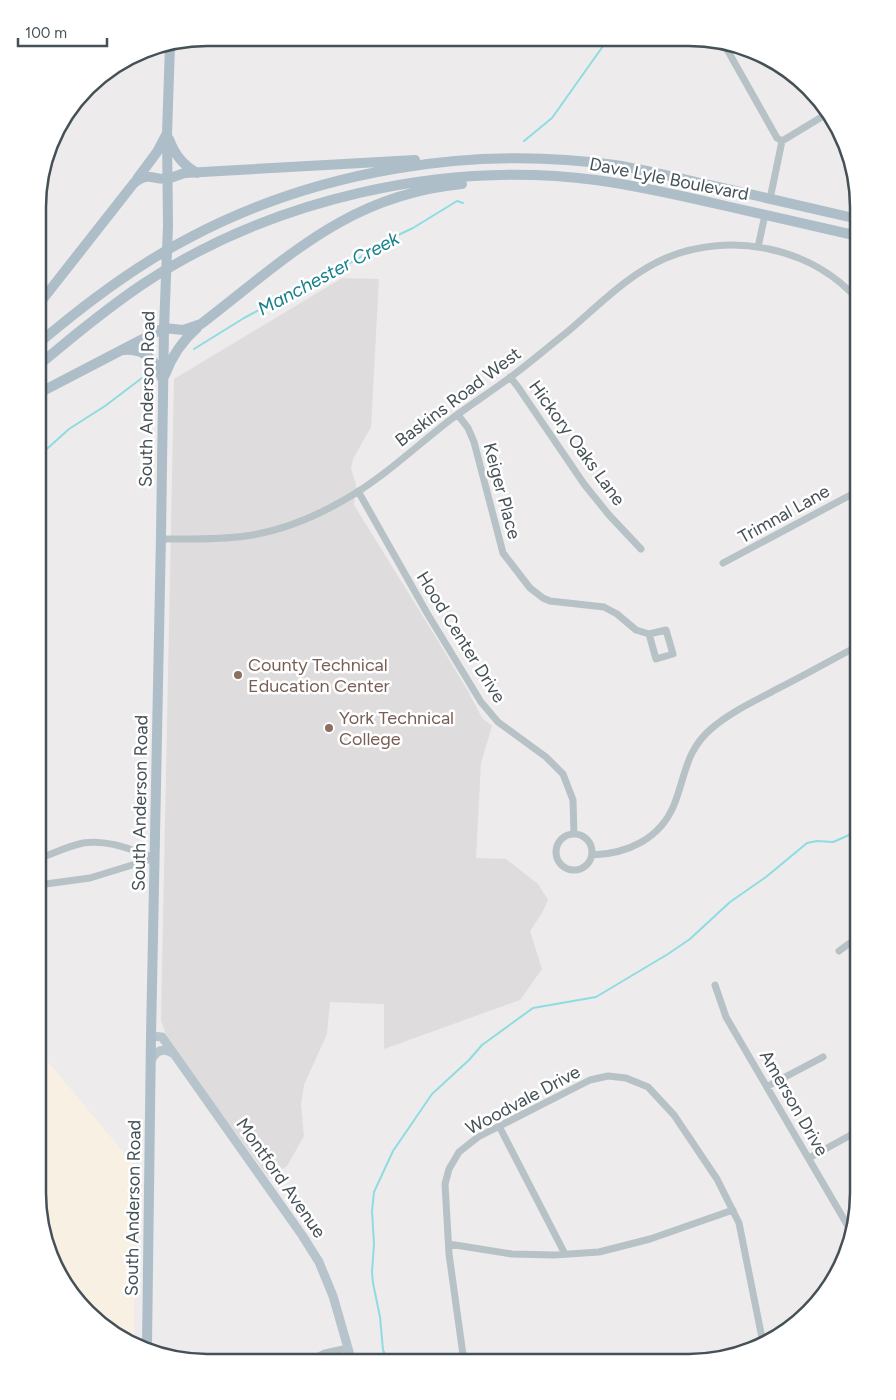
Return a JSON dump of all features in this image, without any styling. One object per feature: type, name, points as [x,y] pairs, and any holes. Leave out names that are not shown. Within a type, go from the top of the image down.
[{"type":"main road","name":"South Anderson Road","points":[[147,1343],[170,51]]},
{"type":"main road","points":[[167,134],[177,156],[186,166],[198,173]]},
{"type":"main road","points":[[46,295],[154,157],[167,134]]},
{"type":"main road","points":[[134,183],[148,176],[167,179],[182,174],[378,162],[441,159],[493,160]]},
{"type":"main road","name":"Dave Lyle Boulevard","points":[[46,337],[92,300],[142,265],[189,238],[252,210],[320,186],[412,166],[493,160],[542,159],[616,166],[850,217]]},
{"type":"main road","name":"Dave Lyle Boulevard","points":[[46,360],[81,330],[143,284],[190,257],[260,224],[313,206],[362,193],[420,182],[462,177],[521,175],[619,183],[850,234]]},
{"type":"main road","points":[[163,381],[172,358],[182,343],[201,324],[320,233],[348,217],[374,205],[406,194],[451,185],[567,178]]},
{"type":"main road","points":[[46,389],[164,328],[183,330],[201,324]]},
{"type":"main road","points":[[116,352],[131,349],[144,353],[155,363],[163,381]]},
{"type":"street","points":[[728,51],[776,138],[782,141]]},
{"type":"street","points":[[770,199],[782,141],[822,117]]},
{"type":"street","points":[[758,247],[765,215]]},
{"type":"street","name":"Baskins Road West","points":[[161,539],[225,538],[266,532],[309,518],[358,491],[510,377],[627,282],[649,267],[667,258],[697,249],[725,246],[758,247],[786,253],[816,266],[836,278],[850,292]]},
{"type":"street","name":"Hickory Oaks Lane","points":[[510,377],[584,484],[609,515],[641,548]]},
{"type":"street","name":"Keiger Place","points":[[458,415],[468,428],[474,442],[503,553],[530,588],[550,601],[604,607],[617,614],[636,630],[650,634]]},
{"type":"street","name":"Hood Center Drive","points":[[358,491],[427,613],[481,702],[498,722],[546,757],[563,774],[574,800],[574,834]]},
{"type":"street","name":"Trimnal Lane","points":[[723,564],[850,495]]},
{"type":"street","points":[[592,855],[604,855],[628,850],[641,843],[660,827],[669,816],[674,804],[688,759],[705,734],[714,726],[740,708],[850,650]]},
{"type":"street","points":[[568,835],[580,836],[589,843],[592,855],[587,865],[577,870],[566,868],[561,865],[556,854],[558,843],[568,835]]},
{"type":"street","points":[[46,856],[82,844],[101,842],[127,848],[155,858]]},
{"type":"street","points":[[46,884],[90,878],[155,858]]},
{"type":"street","points":[[839,951],[849,943]]},
{"type":"street","name":"Amerson Drive","points":[[715,985],[726,1017],[847,1224]]},
{"type":"street","name":"Montford Avenue","points":[[151,1036],[162,1037],[302,1234],[319,1262],[333,1296],[350,1354]]},
{"type":"street","points":[[151,1060],[156,1052],[160,1050],[167,1050],[174,1054]]},
{"type":"street","points":[[768,1086],[823,1057]]},
{"type":"street","name":"Woodvale Drive","points":[[463,1354],[449,1244],[445,1184],[449,1169],[459,1152],[478,1137],[590,1080],[608,1076],[626,1078],[648,1087],[674,1116],[717,1179],[739,1222],[762,1336]]},
{"type":"street","points":[[499,1126],[564,1254]]},
{"type":"street","points":[[809,1158],[849,1136]]},
{"type":"street","points":[[449,1244],[512,1254],[599,1252],[650,1239],[733,1210]]},
{"type":"street","points":[[323,1354],[348,1348]]},
{"type":"shaded area","name":"York Technical College","points":[[342,278],[379,279],[371,427],[353,459],[351,469],[356,484],[354,505],[432,631],[482,718],[492,726],[481,763],[476,858],[506,859],[538,884],[548,900],[530,931],[542,969],[520,1000],[384,1049],[384,1004],[330,1002],[327,1034],[304,1085],[301,1104],[304,1136],[287,1166],[269,1178],[187,1067],[166,1035],[161,1020],[174,379]]},
{"type":"shaded area","points":[[46,1060],[135,1166],[134,1336],[109,1321],[93,1307],[79,1291],[58,1255],[49,1224],[46,1193]]},
{"type":"waterway","name":"Manchester Creek","points":[[524,141],[552,118],[603,46]]},
{"type":"waterway","name":"Manchester Creek","points":[[194,349],[244,318],[308,282],[358,259],[375,246],[413,228],[457,201],[463,203]]},
{"type":"waterway","name":"Manchester Creek","points":[[46,450],[69,429],[105,406],[142,378]]},
{"type":"waterway","points":[[385,1354],[372,1272],[374,1244],[372,1211],[374,1192],[393,1151],[432,1094],[469,1060],[482,1045],[533,1008],[596,997],[690,939],[730,902],[766,877],[807,843],[817,841],[833,842],[849,834]]},
{"type":"place","name":"County Technical Education Center","points":[[238,675]]},
{"type":"place","name":"York Technical College","points":[[329,728]]}]
